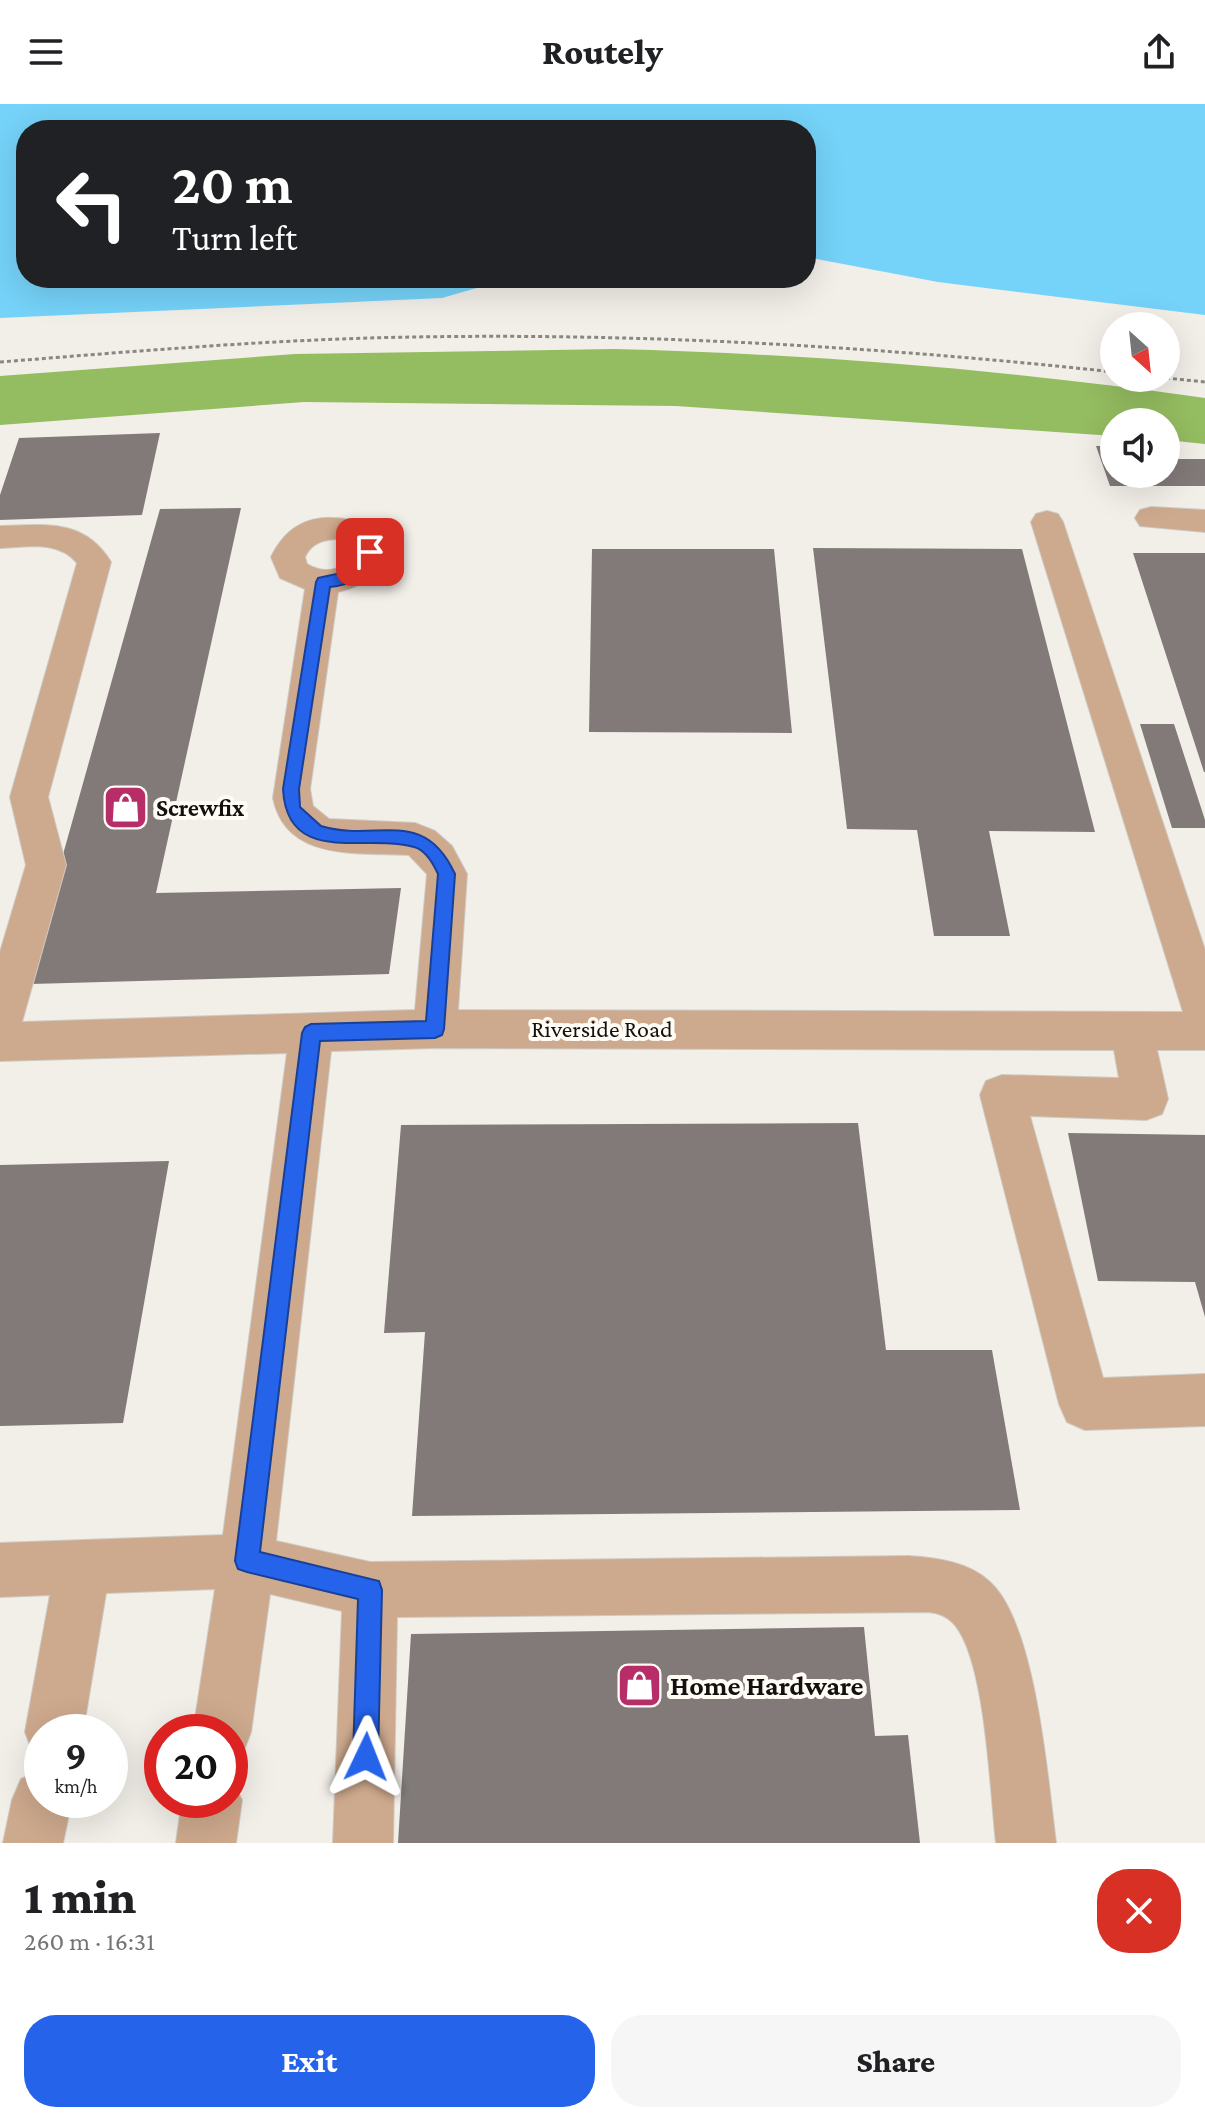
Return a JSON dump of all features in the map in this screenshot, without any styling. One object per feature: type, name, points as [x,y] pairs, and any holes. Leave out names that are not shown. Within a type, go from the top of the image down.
[{"type":"street","points":[[1151,518],[1205,521]]},
{"type":"street","points":[[1047,522],[1205,1015]]},
{"type":"street","points":[[0,537],[65,537],[81,543],[94,562],[29,797],[30,812],[46,850],[46,865],[0,1023]]},
{"type":"street","points":[[323,582],[291,789],[292,807],[297,817],[315,832],[415,839],[439,857],[447,874],[435,1029]]},
{"type":"street","name":"Riverside Road","points":[[0,1042],[435,1029],[1205,1031]]},
{"type":"street","points":[[1131,1030],[1146,1099],[1002,1095],[1085,1404],[1205,1400]]},
{"type":"street","points":[[225,1714],[247,1561],[311,1033]]},
{"type":"street","points":[[0,1570],[247,1561],[370,1590],[909,1583],[948,1586],[976,1607],[999,1654],[1026,1843]]},
{"type":"street","points":[[57,1714],[83,1567]]},
{"type":"street","points":[[363,1843],[370,1590]]},
{"type":"street","points":[[33,1843],[38,1818]]},
{"type":"street","points":[[206,1843],[209,1818]]},
{"type":"path","points":[[0,362],[415,337],[565,337],[894,352],[1100,371]]},
{"type":"path","points":[[1180,379],[1205,382]]},
{"type":"green space","points":[[614,349],[911,365],[1058,379],[1100,384],[1100,392],[1159,392],[1205,398],[1205,444],[1180,441],[1180,408],[1100,408],[1100,435],[676,406],[304,402],[0,425],[0,376],[295,354]]},
{"type":"water","points":[[0,104],[1205,104],[1205,315],[938,282],[816,259],[816,120],[16,120],[16,288],[477,288],[442,298],[0,318]]},
{"type":"building","points":[[160,433],[142,515],[0,520],[0,495],[19,438]]},
{"type":"building","points":[[1180,459],[1205,459],[1205,486],[1180,486]]},
{"type":"building","points":[[241,508],[156,893],[401,888],[389,974],[31,984],[62,858],[160,509]]},
{"type":"building","points":[[813,548],[1022,549],[1095,832],[989,831],[1010,936],[934,936],[917,830],[847,829]]},
{"type":"building","points":[[592,549],[774,549],[792,733],[589,732]]},
{"type":"building","points":[[1133,553],[1205,553],[1205,772],[1204,772]]},
{"type":"building","points":[[1140,724],[1174,724],[1205,828],[1172,828]]},
{"type":"building","points":[[858,1123],[886,1350],[992,1350],[1020,1510],[412,1516],[425,1332],[384,1333],[401,1125]]},
{"type":"building","points":[[1068,1133],[1205,1135],[1205,1317],[1195,1282],[1098,1281]]},
{"type":"building","points":[[169,1161],[123,1423],[0,1426],[0,1165]]},
{"type":"building","name":"Home Hardware","points":[[864,1627],[875,1736],[908,1735],[920,1843],[398,1843],[411,1634]]},
{"type":"place","name":"Screwfix","points":[[125,808]]},
{"type":"place","name":"Home Hardware","points":[[639,1685]]},
{"type":"route","points":[[366,1757],[370,1590],[247,1561],[311,1033],[435,1029],[447,874],[439,857],[415,839],[315,832],[297,817],[292,807],[291,789],[323,582],[346,579],[358,572],[367,563],[370,552]]}]
